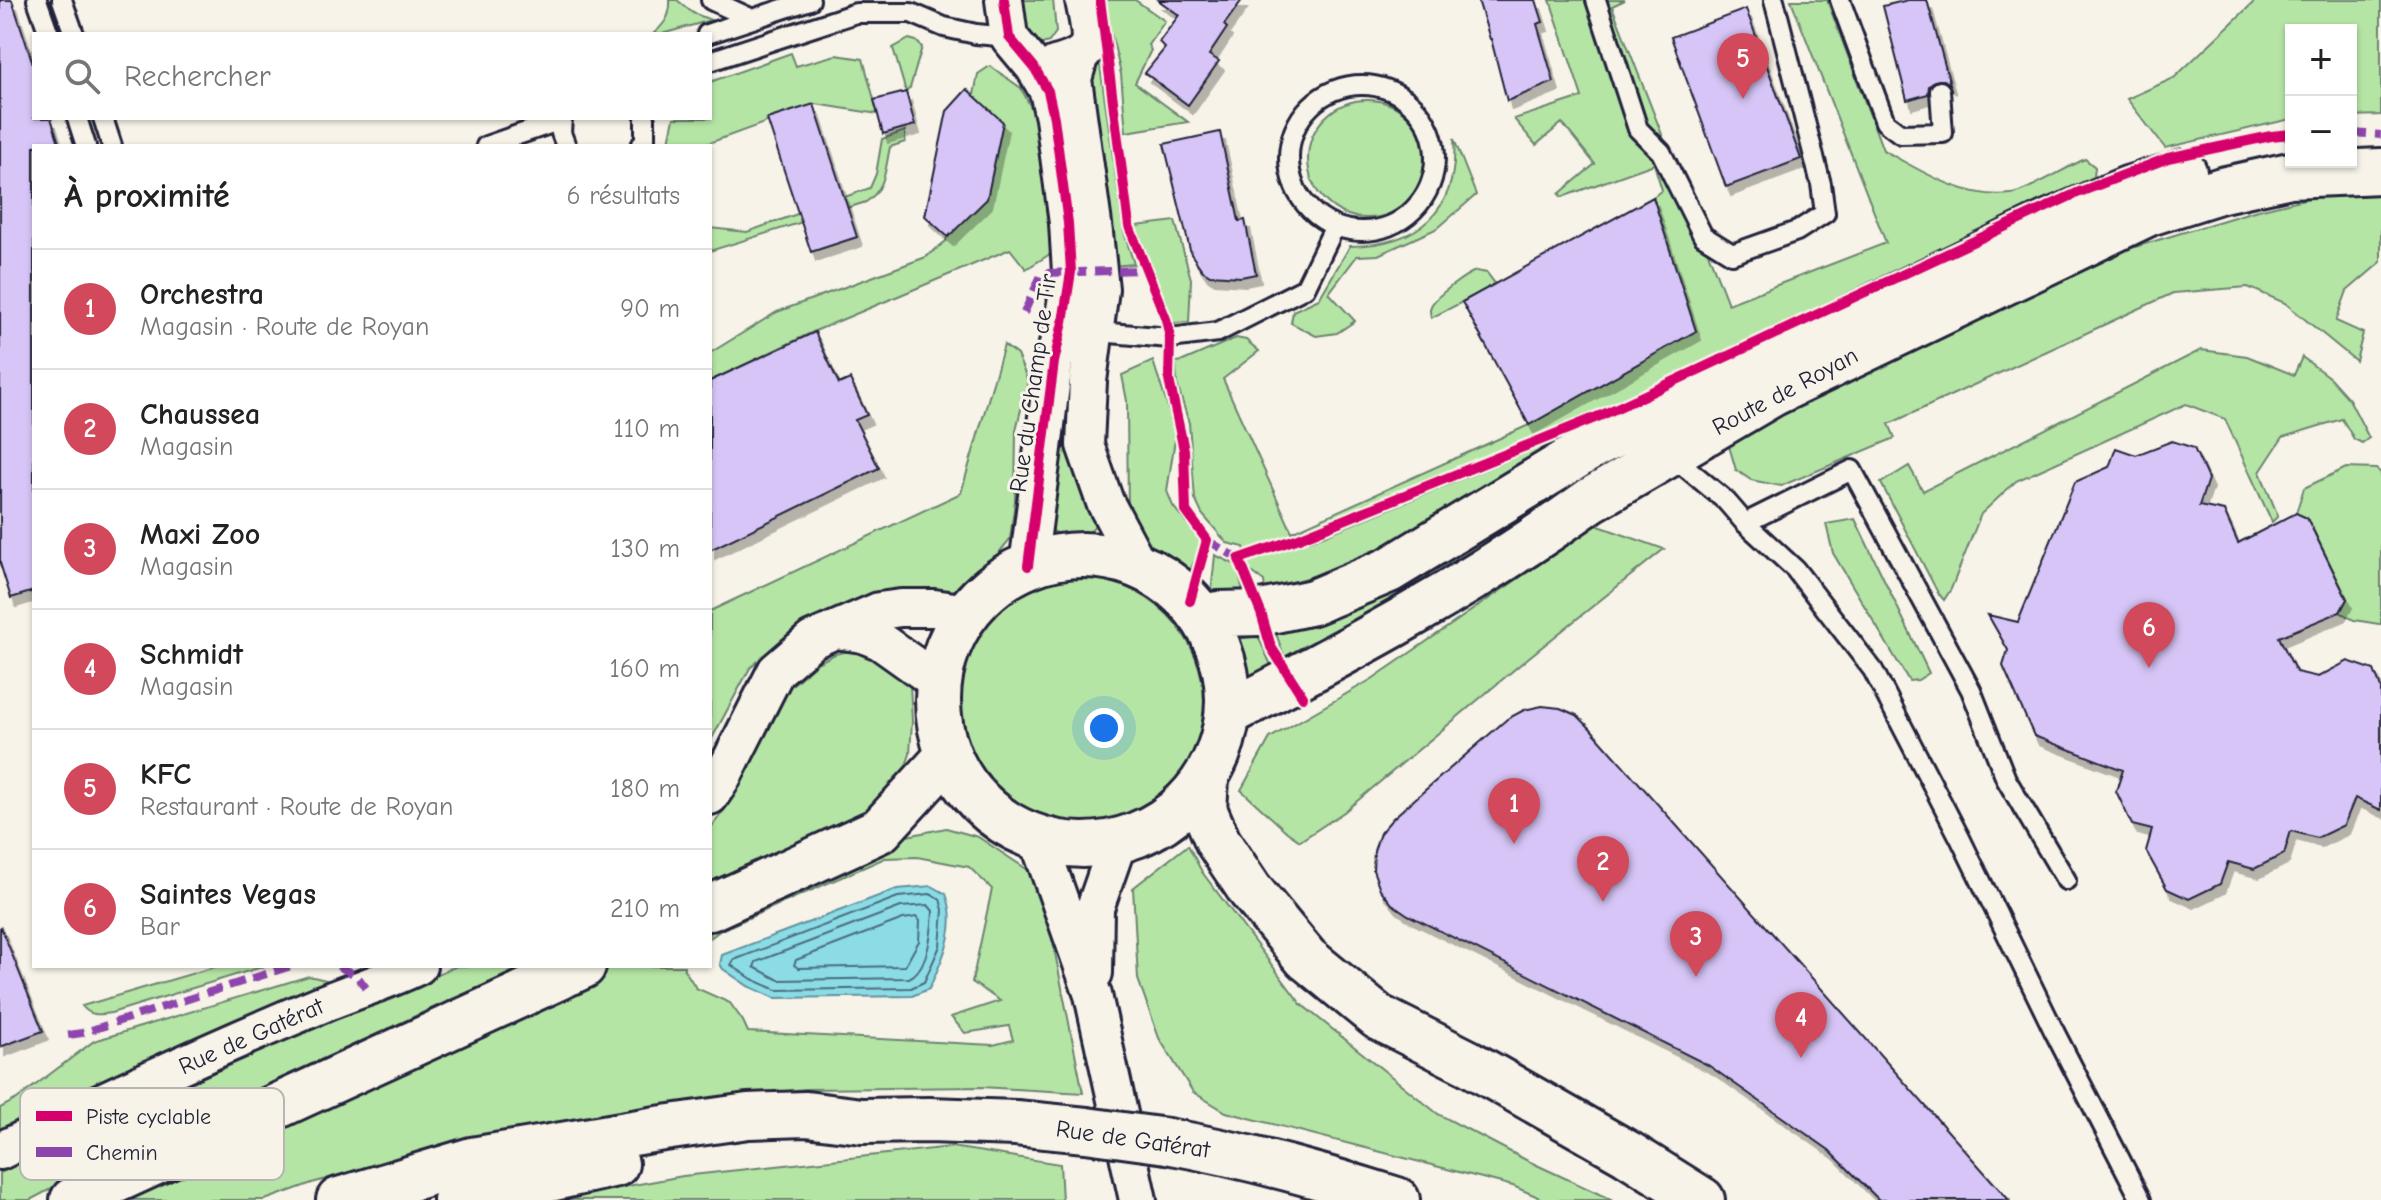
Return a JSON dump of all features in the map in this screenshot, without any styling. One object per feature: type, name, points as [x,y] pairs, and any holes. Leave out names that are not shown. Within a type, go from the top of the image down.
[{"type":"main road","name":"Route de Royan","points":[[2357,155],[2381,153]]},
{"type":"main road","name":"Route de Royan","points":[[1203,617],[1261,613],[1313,602],[1389,570],[1588,449],[1700,391],[2048,223],[2128,189],[2194,168],[2285,160]]},
{"type":"main road","name":"Route de Royan","points":[[2357,166],[2381,171]]},
{"type":"main road","name":"Route de Royan","points":[[1229,713],[1399,622],[1669,454],[1772,394],[2149,213],[2222,190],[2290,175],[2300,168]]},
{"type":"main road","points":[[1669,454],[1667,429],[1864,332],[1885,302]]},
{"type":"main road","points":[[1065,556],[1103,556],[1139,566],[1166,581],[1190,601],[1203,617],[1224,663],[1229,713],[1221,748],[1206,779],[1182,807],[1153,829],[1118,842],[1038,839],[1009,826],[984,808],[963,784],[948,756],[939,720],[939,683],[948,646],[967,613],[994,585],[1028,566],[1065,556]]},
{"type":"main road","points":[[712,907],[880,830],[948,756]]},
{"type":"main road","points":[[1206,779],[1204,809],[1218,842],[1250,890],[1306,958],[1378,1017],[1482,1071],[1627,1153],[1702,1200]]},
{"type":"main road","points":[[284,1103],[579,968]]},
{"type":"main road","name":"Rue de Gatérat","points":[[339,1200],[472,1160],[748,1116],[806,1114],[862,1121],[1016,1123],[1167,1141],[1241,1156],[1397,1200]]},
{"type":"main road","name":"Rue de Gatérat","points":[[456,1200],[587,1170],[691,1150],[791,1138],[862,1121]]},
{"type":"main road","points":[[73,1200],[117,1180]]},
{"type":"street","points":[[1004,0],[1009,37]]},
{"type":"street","name":"Rue du Champ de Tir","points":[[1028,566],[1054,362],[1100,289],[1073,79],[1090,35],[1084,0]]},
{"type":"street","name":"Rue du Champ de Tir","points":[[1009,37],[1034,67],[1048,91],[1088,381],[1085,445],[1105,502],[1139,566]]},
{"type":"street","points":[[1034,67],[1079,58]]},
{"type":"street","points":[[712,793],[776,671],[812,640],[879,611],[934,608],[967,613]]},
{"type":"street","points":[[836,630],[863,634],[880,641],[939,683]]},
{"type":"street","points":[[1038,839],[1093,995],[1138,1200]]},
{"type":"street","points":[[1093,995],[1095,908],[1118,842]]},
{"type":"street","name":"Rue de Gatérat","points":[[132,1088],[405,969]]},
{"type":"street","name":"Rue de Gatérat","points":[[0,1151],[20,1141]]},
{"type":"lane","points":[[37,0],[48,32]]},
{"type":"lane","points":[[62,0],[73,32]]},
{"type":"lane","points":[[711,0],[752,19]]},
{"type":"lane","points":[[712,32],[810,0]]},
{"type":"lane","points":[[1596,0],[1638,129],[1661,152],[1703,236],[1732,254],[1797,231],[1825,213],[1821,184],[1774,0]]},
{"type":"lane","points":[[1840,0],[1885,122],[1901,134],[1943,133],[1940,91]]},
{"type":"lane","points":[[712,60],[856,13],[911,13],[944,27],[1009,37]]},
{"type":"lane","points":[[1349,85],[1373,85],[1396,92],[1415,107],[1429,127],[1435,151],[1434,175],[1423,198],[1407,216],[1384,228],[1360,231],[1335,226],[1315,214],[1299,196],[1290,175],[1289,151],[1295,128],[1308,108],[1327,93],[1349,85]]},
{"type":"lane","points":[[78,120],[85,144]]},
{"type":"lane","points":[[104,120],[111,144]]},
{"type":"lane","points":[[492,144],[559,120]]},
{"type":"lane","points":[[562,120],[561,133],[565,144]]},
{"type":"lane","points":[[642,144],[645,120]]},
{"type":"lane","points":[[1080,325],[1110,333],[1170,338],[1218,332],[1305,288],[1335,226]]},
{"type":"lane","points":[[1669,454],[1726,501],[1795,569],[1873,670],[1967,850],[2055,1033],[2141,1200]]},
{"type":"lane","points":[[1745,523],[1852,470],[1971,690],[2006,779],[2066,880]]},
{"type":"green space","points":[[670,0],[677,0],[693,13],[711,20],[669,32],[655,32],[669,10]]},
{"type":"green space","points":[[1015,0],[1053,0],[1056,32],[1049,42],[1036,46],[1027,44]]},
{"type":"green space","points":[[1103,0],[1135,0],[1165,21],[1148,45],[1151,50],[1135,83],[1188,122],[1126,132],[1121,74]]},
{"type":"green space","points":[[1550,0],[1625,0],[1612,6],[1728,304],[1886,243],[1791,0],[1827,0],[1883,150],[1944,182],[1977,193],[1994,195],[2018,192],[2085,159],[2095,167],[2094,177],[1614,405],[1291,536],[1289,548],[1601,422],[1364,560],[1265,591],[1264,581],[1249,570],[1244,547],[1227,543],[1202,514],[1195,499],[1189,423],[1177,384],[1176,362],[1236,338],[1246,340],[1259,351],[1223,379],[1292,532],[1529,425],[1696,331],[1653,197],[1662,190],[1654,164],[1562,197],[1559,194],[1595,164],[1562,123],[1536,145],[1514,119],[1582,97]]},
{"type":"green space","points":[[2256,0],[2381,0],[2381,115],[2357,116],[2357,24],[2285,24],[2285,120],[2165,148],[2127,99],[2174,78]]},
{"type":"green space","points":[[909,39],[922,47],[910,88],[906,92],[893,48]]},
{"type":"green space","points":[[1098,51],[1123,229],[1134,264],[1112,266],[1085,80]]},
{"type":"green space","points":[[791,53],[796,66],[836,55],[863,59],[878,114],[816,104],[706,144],[668,144],[674,120],[712,120],[712,81]]},
{"type":"green space","points":[[990,66],[1021,88],[1041,127],[1055,251],[1026,269],[1010,249],[815,331],[712,380],[712,352],[777,312],[926,257],[946,241],[978,74]]},
{"type":"green space","points":[[1367,100],[1390,104],[1409,117],[1422,136],[1426,159],[1422,182],[1409,201],[1390,214],[1367,218],[1344,214],[1325,201],[1312,182],[1308,159],[1312,136],[1325,117],[1344,104]]},
{"type":"green space","points":[[905,131],[905,142],[890,147],[881,185],[866,202],[712,250],[712,228],[747,232],[870,188],[876,174],[882,139]]},
{"type":"green space","points":[[1454,139],[1476,195],[1438,228],[1378,255],[1357,256],[1329,293],[1355,321],[1337,333],[1316,336],[1291,323],[1293,311],[1319,299],[1350,246],[1396,239],[1415,231],[1430,219],[1450,186]]},
{"type":"green space","points":[[2372,183],[2381,184],[2381,262],[2347,291],[2336,321],[2363,333],[2356,361],[2285,303],[2248,287],[2173,293],[1889,424],[1895,438],[1781,486],[1751,480],[1736,470],[1729,446],[1747,424],[2082,263],[2254,211]]},
{"type":"green space","points":[[1175,221],[1191,279],[1189,322],[1174,323],[1136,226]]},
{"type":"green space","points":[[1476,271],[1487,273],[1496,285],[1431,318],[1430,308],[1435,300],[1459,280]]},
{"type":"green space","points":[[1004,345],[1017,355],[1028,381],[1016,430],[1015,501],[1010,539],[985,570],[957,595],[834,611],[788,636],[750,668],[712,738],[712,610],[961,493]]},
{"type":"green space","points":[[2201,350],[2247,356],[2294,375],[2302,357],[2330,378],[2349,399],[2369,438],[2362,443],[2354,439],[2342,419],[2283,437],[2260,472],[2278,516],[2272,522],[2225,419],[2186,404],[2016,481],[1981,514],[1944,600],[1881,483],[1909,466],[1923,491]]},
{"type":"green space","points":[[1153,361],[1176,433],[1167,491],[1173,506],[1202,543],[1186,580],[1144,541],[1128,516],[1127,401],[1122,375]]},
{"type":"green space","points":[[1054,432],[1074,433],[1084,491],[1095,525],[1089,533],[1063,535],[1049,528]]},
{"type":"green space","points":[[2346,468],[2376,469],[2381,473],[2381,624],[2354,620],[2340,612],[2347,599],[2307,518],[2296,513],[2304,488]]},
{"type":"green space","points":[[1500,519],[1509,527],[1390,608],[1288,666],[1275,631]]},
{"type":"green space","points":[[1855,519],[1929,673],[1918,680],[1909,681],[1833,553],[1826,524]]},
{"type":"green space","points":[[1596,525],[1664,549],[1344,812],[1300,841],[1241,790],[1270,738],[1372,679]]},
{"type":"green space","points":[[1215,555],[1236,565],[1244,594],[1211,594]]},
{"type":"green space","points":[[1067,578],[1091,578],[1138,592],[1168,614],[1195,655],[1202,679],[1202,727],[1195,751],[1168,792],[1127,819],[1091,828],[1067,828],[1020,814],[999,800],[982,783],[968,762],[959,739],[954,715],[954,691],[968,644],[982,623],[999,606],[1020,592],[1043,583]]},
{"type":"green space","points":[[1258,636],[1274,672],[1251,688],[1238,639]]},
{"type":"green space","points":[[854,650],[874,653],[910,684],[910,754],[901,780],[871,814],[712,886],[712,826],[736,794],[781,695],[817,663],[835,654]]},
{"type":"green space","points":[[946,828],[978,837],[1028,870],[1050,928],[1083,1093],[981,1087],[805,1089],[682,1102],[465,1141],[312,1183],[265,1200],[96,1200],[139,1180],[284,1180],[284,1113],[599,968],[684,968],[696,988],[730,1003],[748,1032],[993,1045],[1013,1040],[1009,1026],[965,1033],[951,1017],[1000,1001],[972,982],[992,889],[969,867],[917,857],[885,858],[712,937],[712,918],[888,840]]},
{"type":"green space","points":[[1188,845],[1202,872],[1301,1004],[1438,1114],[1612,1200],[1545,1200],[1513,1186],[1226,1112],[1193,1092],[1159,1038],[1138,979],[1133,888]]},
{"type":"green space","points":[[211,968],[258,968],[111,1013],[95,1014],[82,1006]]},
{"type":"green space","points":[[452,968],[524,968],[261,1088],[176,1088],[305,1026]]},
{"type":"green space","points":[[309,976],[326,980],[323,988],[285,999],[103,1088],[32,1088],[94,1041]]},
{"type":"green space","points":[[20,1097],[20,1128],[0,1138],[0,1108]]},
{"type":"green space","points":[[951,1147],[1060,1164],[1062,1200],[551,1200],[683,1176]]},
{"type":"green space","points":[[20,1163],[20,1180],[68,1180],[30,1200],[0,1200],[0,1173]]},
{"type":"water","points":[[932,886],[946,894],[950,906],[948,942],[929,989],[912,996],[775,998],[748,986],[720,964],[722,955],[897,889]]},
{"type":"building","points":[[0,0],[12,0],[32,61],[32,120],[52,120],[59,144],[32,144],[32,592],[11,598],[0,563]]},
{"type":"building","points":[[1158,0],[1242,0],[1224,25],[1227,28],[1209,55],[1219,61],[1188,105],[1145,73],[1165,48],[1159,42],[1179,15]]},
{"type":"building","points":[[1478,0],[1536,0],[1543,22],[1537,24],[1554,82],[1507,101]]},
{"type":"building","points":[[1908,0],[1927,0],[1950,84],[1944,80],[1934,81],[1929,86],[1928,94],[1907,100],[1883,6]]},
{"type":"building","points":[[1746,9],[1801,159],[1726,187],[1671,37]]},
{"type":"building","points":[[967,89],[1003,122],[987,199],[948,237],[925,216],[947,111]]},
{"type":"building","points":[[906,92],[915,125],[883,134],[874,100]]},
{"type":"building","points":[[814,104],[857,237],[811,252],[767,119]]},
{"type":"building","points":[[1220,132],[1239,221],[1245,220],[1256,274],[1241,277],[1210,275],[1202,270],[1191,254],[1164,144]]},
{"type":"building","points":[[1653,197],[1696,331],[1529,425],[1462,302]]},
{"type":"building","points":[[815,332],[839,384],[850,379],[867,415],[855,420],[879,468],[712,549],[712,380]]},
{"type":"building","points":[[2172,441],[2194,448],[2208,479],[2199,506],[2224,511],[2238,543],[2296,513],[2307,518],[2347,599],[2340,612],[2279,637],[2296,672],[2318,677],[2348,661],[2374,670],[2381,688],[2381,810],[2355,798],[2344,825],[2317,838],[2291,831],[2284,854],[2254,869],[2228,862],[2220,884],[2189,899],[2167,889],[2146,851],[2152,830],[2132,825],[2116,791],[2123,770],[2034,736],[2003,666],[2008,650],[1988,615],[2018,622],[2075,482],[2109,467],[2116,448],[2136,455]]},
{"type":"building","points":[[1542,706],[1560,708],[1577,715],[1590,728],[2009,1200],[1879,1200],[1829,1150],[1708,1065],[1408,915],[1392,904],[1380,889],[1373,870],[1374,851],[1380,833],[1393,818],[1507,719],[1524,710]]},
{"type":"building","points":[[0,928],[43,1031],[0,1047]]},
{"type":"marked path","points":[[2357,133],[2381,135]]},
{"type":"marked path","points":[[1024,313],[1042,273],[1147,270]]},
{"type":"marked path","points":[[1207,540],[1239,559]]},
{"type":"marked path","points":[[68,1035],[285,968]]},
{"type":"marked path","points":[[342,968],[357,976],[366,988]]},
{"type":"cycle path","points":[[1004,0],[1009,37],[1034,67],[1048,91],[1068,223],[1071,272],[1054,362],[1028,566]]},
{"type":"cycle path","points":[[1100,0],[1129,226],[1166,319],[1170,338],[1169,380],[1184,450],[1186,511],[1207,540],[1190,601]]},
{"type":"cycle path","points":[[1303,697],[1271,647],[1239,559],[1299,538],[1602,415],[2077,193],[2168,158],[2285,135]]},
{"type":"place","name":"KFC","points":[[1743,99]]},
{"type":"place","name":"Saintes Vegas","points":[[2149,668]]},
{"type":"place","name":"Orchestra","points":[[1514,844]]},
{"type":"place","name":"Chaussea","points":[[1603,902]]},
{"type":"place","name":"Maxi Zoo","points":[[1696,977]]},
{"type":"place","name":"Schmidt","points":[[1801,1058]]}]
